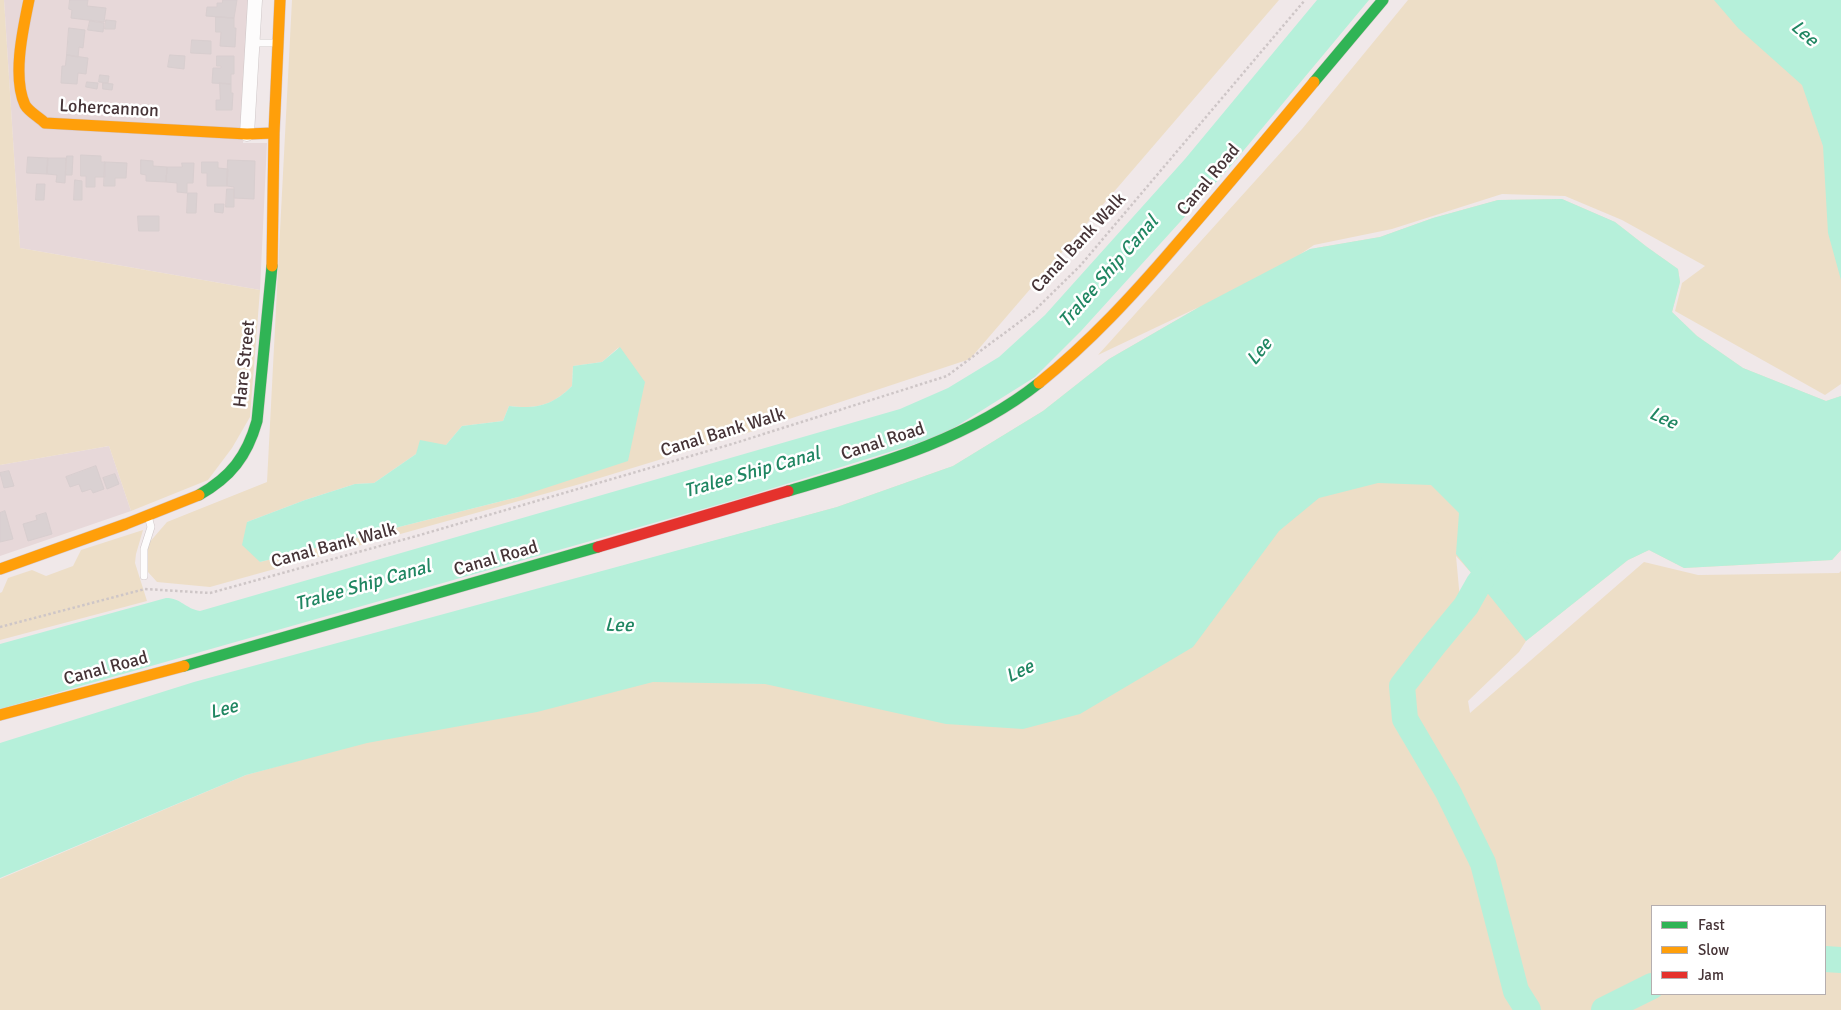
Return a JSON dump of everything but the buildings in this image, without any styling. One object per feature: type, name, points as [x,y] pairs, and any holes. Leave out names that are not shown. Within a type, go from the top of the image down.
[{"type":"main road","name":"Lohercannon","points":[[29,0],[22,40],[20,76],[26,106],[45,123],[247,134],[274,133]]},
{"type":"main road","name":"Hare Street","points":[[0,569],[148,516],[199,494],[219,482],[233,470],[244,455],[253,437],[257,422],[272,266],[274,133],[280,0]]},
{"type":"main road","name":"Canal Road","points":[[0,715],[390,608],[729,509],[911,453],[970,427],[1004,409],[1052,372],[1129,298],[1221,193],[1383,0]]},
{"type":"street","points":[[247,134],[255,0]]},
{"type":"lane","points":[[253,43],[277,43]]},
{"type":"lane","points":[[144,576],[144,549],[151,527],[148,516]]},
{"type":"path","name":"Canal Bank Walk","points":[[0,627],[145,589],[210,593],[411,538],[703,452],[947,376],[1034,311],[1080,266],[1305,0]]},
{"type":"shaded area","points":[[0,0],[4,0],[20,248],[260,290],[250,417],[232,448],[208,480],[131,511],[109,446],[0,465]]},
{"type":"shaded area","points":[[4,0],[248,0],[243,143],[267,143],[260,290],[20,248]]},
{"type":"shaded area","points":[[292,0],[1279,0],[970,359],[747,433],[580,484],[210,587],[157,582],[148,572],[148,544],[167,522],[267,482]],"holes":[[[619,347],[518,497],[260,562],[247,522],[305,500],[355,484],[374,483],[416,454],[446,445],[462,426],[503,421],[509,406],[528,407],[551,402],[572,386],[573,366],[602,362]]]},
{"type":"shaded area","points":[[1408,0],[1841,0],[1841,384],[1825,395],[1675,311],[1682,283],[1705,266],[1622,220],[1565,196],[1502,194],[1392,229],[1314,245],[1299,255],[1310,249],[1380,237],[1433,218],[1498,200],[1562,199],[1615,222],[1678,269],[1680,282],[1672,312],[1697,336],[1743,368],[1826,401],[1841,396],[1841,458],[1181,421],[564,582],[837,507],[953,466],[1043,411],[1109,359],[1199,307],[1098,355],[1302,129]]},
{"type":"shaded area","points":[[1441,307],[1474,576],[1456,556],[1462,621],[1493,575],[1560,487],[1841,550],[1832,560],[1684,568],[1649,550],[1628,560],[1526,641],[1519,652],[1468,701],[1470,713],[1644,562],[1698,575],[1839,573],[1841,571],[1841,1010],[0,1010],[0,879],[246,775],[695,650],[736,683],[765,684]]},
{"type":"shaded area","points":[[109,446],[131,511],[0,556],[0,465]]},
{"type":"shaded area","points":[[143,530],[135,563],[147,601],[0,640],[0,593],[8,578],[32,570],[46,576],[73,566],[81,550]]},
{"type":"water","name":"Tralee Ship Canal","points":[[1317,0],[1369,0],[1229,168],[1081,331],[1035,377],[941,436],[738,499],[0,709],[0,644],[166,598],[171,598],[200,611],[900,409],[948,388],[999,357],[1045,315],[1185,159]]},
{"type":"water","name":"Lee","points":[[1714,0],[1841,0],[1841,280],[1828,233],[1823,146],[1802,85],[1738,28]]},
{"type":"water","name":"Lee","points":[[1562,199],[1615,222],[1678,269],[1680,282],[1672,312],[1697,336],[1743,368],[1826,401],[1841,396],[1841,550],[1832,560],[1684,568],[1649,550],[1628,560],[1526,641],[1456,554],[1459,513],[1431,485],[1378,483],[1319,498],[1279,531],[1193,647],[1080,714],[1023,729],[946,724],[765,684],[653,682],[537,712],[367,743],[246,775],[0,878],[0,743],[194,682],[837,507],[953,466],[1043,411],[1109,359],[1201,306],[1310,249],[1380,237],[1433,218],[1498,200]]},
{"type":"water","points":[[620,347],[645,382],[628,461],[518,497],[260,562],[242,545],[247,522],[305,500],[355,484],[374,483],[416,454],[420,440],[446,445],[462,426],[503,421],[509,406],[527,407],[550,402],[565,393],[572,386],[573,366],[602,362]]},
{"type":"waterway","points":[[1501,554],[1479,583],[1466,606],[1402,686],[1405,719],[1448,792],[1483,863],[1516,991],[1528,1010]]},
{"type":"waterway","points":[[1826,959],[1841,960]]},
{"type":"waterway","points":[[1604,1010],[1651,986]]},
{"type":"traffic: fast","points":[[1314,82],[1383,0]]},
{"type":"traffic: fast","points":[[199,495],[229,473],[243,455],[257,421],[272,266]]},
{"type":"traffic: fast","points":[[788,491],[887,461],[951,436],[1011,403],[1039,383]]},
{"type":"traffic: fast","points":[[184,666],[598,547]]},
{"type":"traffic: slow","points":[[29,0],[20,53],[19,81],[25,105],[45,123],[247,134],[274,133]]},
{"type":"traffic: slow","points":[[272,266],[274,133],[280,0]]},
{"type":"traffic: slow","points":[[1039,383],[1094,334],[1144,281],[1314,82]]},
{"type":"traffic: slow","points":[[0,569],[126,524],[199,495]]},
{"type":"traffic: slow","points":[[0,715],[184,666]]},
{"type":"traffic: jam","points":[[598,547],[788,491]]}]
